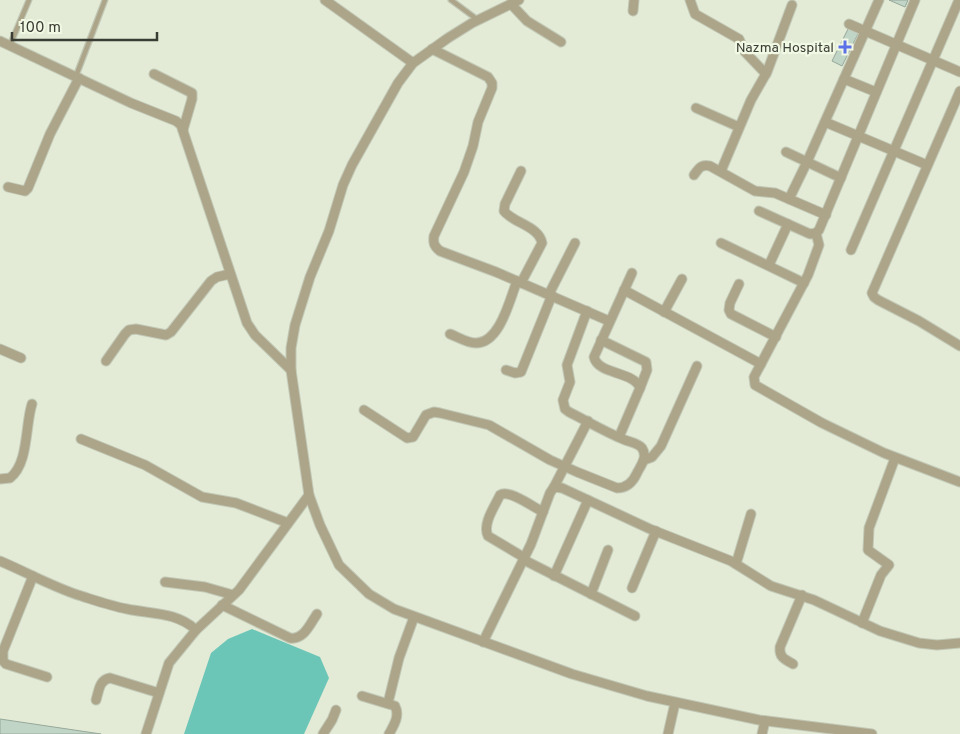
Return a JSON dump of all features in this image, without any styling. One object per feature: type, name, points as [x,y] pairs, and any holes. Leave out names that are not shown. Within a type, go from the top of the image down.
[{"type":"street","points":[[325,0],[339,4],[413,63]]},
{"type":"street","points":[[633,12],[634,0]]},
{"type":"street","points":[[690,0],[695,14],[739,39],[745,52],[766,74]]},
{"type":"street","points":[[789,199],[879,0]]},
{"type":"street","points":[[915,0],[895,44],[826,215],[816,233],[819,241],[818,251],[804,283],[754,380],[755,385],[822,422],[895,458],[960,482]]},
{"type":"street","points":[[851,250],[959,0]]},
{"type":"street","points":[[561,42],[527,22],[515,2],[478,20],[413,63],[398,83],[352,165],[343,185],[329,231],[310,277],[295,325],[291,348],[291,370],[309,495],[320,525],[339,565],[368,594],[394,610],[572,674],[675,703],[765,721],[872,734]]},
{"type":"street","points":[[721,172],[751,100],[766,74],[792,5]]},
{"type":"street","points":[[849,24],[960,72]]},
{"type":"street","points":[[0,41],[176,121],[183,130],[188,152],[247,323],[255,334],[291,370]]},
{"type":"street","points":[[432,49],[488,77],[492,83],[492,88],[478,122],[469,159],[434,236],[433,243],[440,251],[610,320]]},
{"type":"street","points":[[154,74],[192,93],[183,130]]},
{"type":"street","points":[[8,187],[22,191],[28,188],[50,134],[77,77]]},
{"type":"street","points":[[844,79],[876,92]]},
{"type":"street","points":[[960,91],[872,293],[878,300],[919,321],[960,346]]},
{"type":"street","points":[[696,108],[739,128]]},
{"type":"street","points":[[825,122],[927,165]]},
{"type":"street","points":[[786,152],[841,178]]},
{"type":"street","points":[[694,175],[699,167],[703,165],[710,166],[755,191],[789,199],[826,215]]},
{"type":"street","points":[[450,334],[472,343],[485,341],[492,336],[499,327],[519,282],[542,243],[538,234],[510,217],[504,211],[505,204],[521,171]]},
{"type":"street","points":[[759,211],[810,234],[816,233]]},
{"type":"street","points":[[769,265],[788,224]]},
{"type":"street","points":[[506,370],[515,373],[521,372],[550,295],[575,243]]},
{"type":"street","points":[[721,243],[804,283]]},
{"type":"street","points":[[632,273],[594,354],[594,361],[597,365],[636,381],[640,388]]},
{"type":"street","points":[[106,361],[129,330],[136,329],[166,334],[171,332],[211,281],[217,277],[230,274]]},
{"type":"street","points":[[664,312],[682,279]]},
{"type":"street","points":[[739,284],[730,303],[729,310],[732,314],[776,337]]},
{"type":"street","points":[[624,290],[761,364]]},
{"type":"street","points":[[587,311],[567,365],[570,382],[563,400],[564,405],[569,412],[639,445],[642,449],[644,460]]},
{"type":"street","points":[[601,340],[646,362],[647,370],[619,437]]},
{"type":"street","points":[[0,349],[21,358]]},
{"type":"street","points":[[364,410],[410,438],[413,437],[426,415],[430,413],[440,413],[476,421],[504,432],[564,466],[607,485],[624,488],[635,478],[644,460],[657,453],[697,366]]},
{"type":"street","points":[[0,479],[10,478],[17,470],[27,438],[28,416],[32,404]]},
{"type":"street","points":[[483,642],[524,559],[550,493],[588,421]]},
{"type":"street","points":[[81,439],[145,465],[202,497],[236,503],[288,523]]},
{"type":"street","points":[[862,623],[881,575],[889,565],[868,550],[869,528],[895,458]]},
{"type":"street","points":[[554,487],[562,488],[656,531],[736,564],[771,586],[802,595],[899,638],[937,645],[960,643]]},
{"type":"street","points":[[543,512],[509,493],[503,493],[500,495],[486,526],[488,536],[554,576],[636,616]]},
{"type":"street","points":[[146,734],[169,663],[196,630],[239,590],[309,495]]},
{"type":"street","points":[[554,576],[588,500]]},
{"type":"street","points":[[736,564],[751,514]]},
{"type":"street","points":[[632,588],[656,531]]},
{"type":"street","points":[[591,594],[608,550]]},
{"type":"street","points":[[0,561],[57,587],[101,602],[125,609],[176,617],[190,624],[196,630]]},
{"type":"street","points":[[33,576],[3,651],[2,661],[47,677]]},
{"type":"street","points":[[165,582],[205,587],[234,595]]},
{"type":"street","points":[[792,664],[782,658],[779,653],[802,595]]},
{"type":"street","points":[[222,606],[290,638],[296,639],[303,634],[317,614]]},
{"type":"street","points":[[388,703],[399,658],[414,617]]},
{"type":"street","points":[[96,700],[102,681],[110,678],[159,692]]},
{"type":"street","points":[[362,696],[395,706],[397,717],[389,734]]},
{"type":"street","points":[[668,734],[675,703]]},
{"type":"street","points":[[322,734],[332,720],[336,710]]},
{"type":"street","points":[[762,734],[765,721]]},
{"type":"lane","points":[[10,45],[29,0]]},
{"type":"lane","points":[[77,77],[104,0]]},
{"type":"lane","points":[[451,0],[478,20]]},
{"type":"water","points":[[252,629],[320,657],[329,678],[304,734],[184,734],[211,653],[228,639]]},
{"type":"building","points":[[889,0],[908,0],[905,7]]},
{"type":"building","points":[[850,25],[860,30],[842,66],[832,61]]},
{"type":"building","points":[[0,719],[101,734],[0,734]]},
{"type":"place","name":"Nazma Hospital","points":[[845,47]]}]
